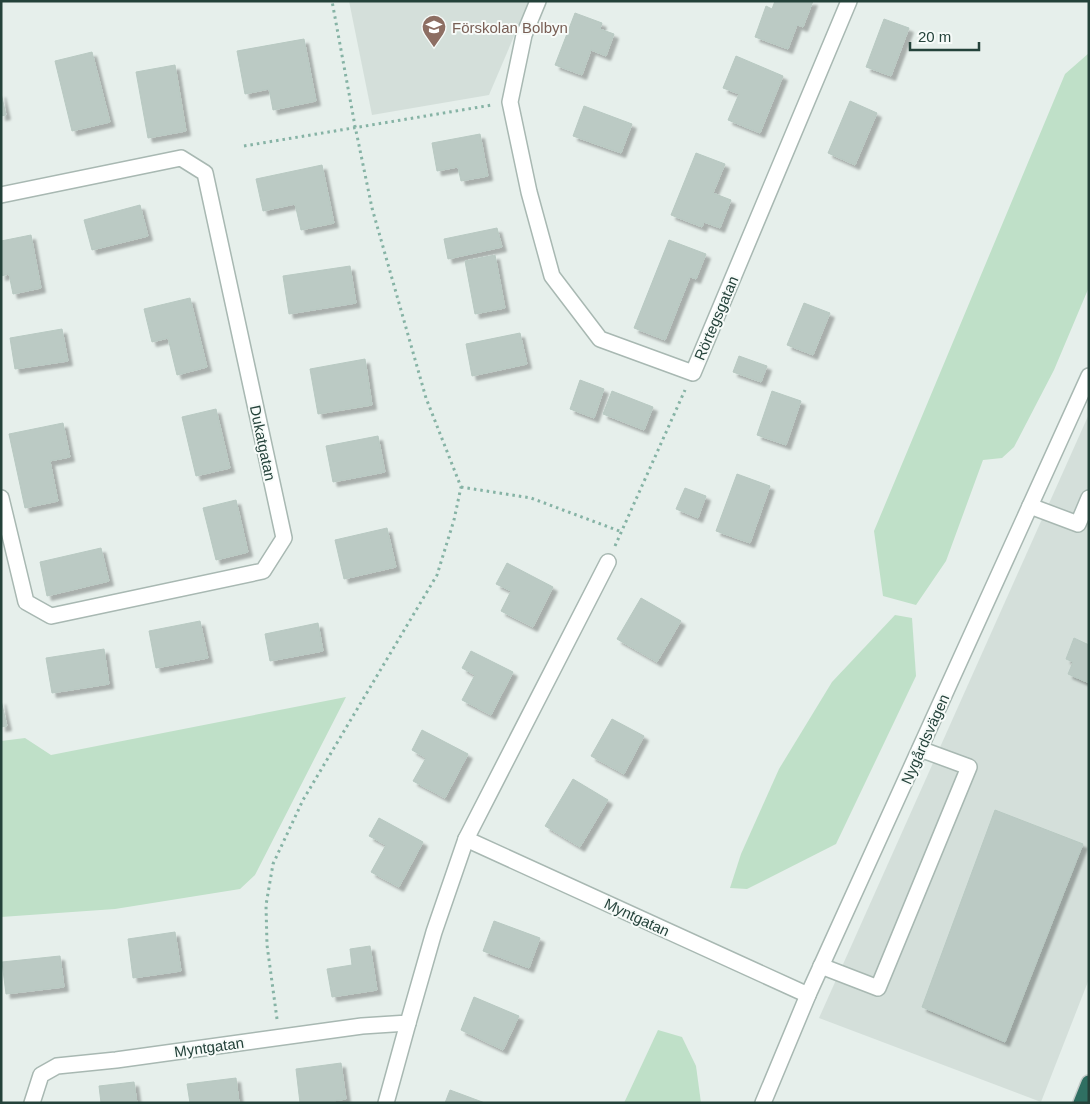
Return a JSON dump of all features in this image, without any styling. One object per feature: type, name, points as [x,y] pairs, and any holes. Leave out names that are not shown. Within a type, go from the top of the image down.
[{"type":"highway","points":[[1081,1103],[1089,1083]]},
{"type":"street","name":"Rörtegsgatan","points":[[538,1],[524,35],[510,102],[528,192],[552,276],[600,339],[693,374],[849,1]]},
{"type":"street","name":"Dukatgatan","points":[[1,196],[181,158],[205,173],[284,538],[263,571],[51,616],[26,602],[1,498]]},
{"type":"street","name":"Nygårdsvägen","points":[[763,1103],[821,966],[1089,376]]},
{"type":"street","points":[[1030,506],[1078,524],[1089,498]]},
{"type":"street","points":[[386,1103],[434,932],[466,839],[608,562]]},
{"type":"street","points":[[821,966],[878,988],[969,767],[920,749]]},
{"type":"street","name":"Myntgatan","points":[[466,839],[808,995]]},
{"type":"street","name":"Myntgatan","points":[[32,1103],[42,1075],[57,1066],[116,1060],[362,1026],[408,1023]]},
{"type":"path","points":[[280,1037],[267,945],[266,905],[273,864],[303,800],[437,575],[454,520],[461,487],[426,398],[372,208],[332,1]]},
{"type":"path","points":[[244,146],[355,126],[510,102]]},
{"type":"path","points":[[608,562],[693,374]]},
{"type":"path","points":[[461,487],[531,498],[622,532]]},
{"type":"shaded area","name":"Förskolan Bolbyn","points":[[349,1],[529,1],[489,95],[372,115]]},
{"type":"shaded area","points":[[1089,414],[1089,979],[1041,1102],[819,1018]]},
{"type":"green space","points":[[1089,53],[1089,287],[1054,370],[1014,447],[1002,458],[983,460],[946,561],[916,605],[883,596],[874,531],[1065,74]]},
{"type":"green space","points":[[895,615],[912,618],[916,676],[836,844],[747,889],[730,888],[741,854],[779,769],[832,682]]},
{"type":"green space","points":[[346,697],[255,875],[240,889],[115,909],[1,917],[1,741],[25,738],[51,755]]},
{"type":"green space","points":[[658,1030],[682,1037],[696,1066],[701,1103],[624,1103]]},
{"type":"building","points":[[775,1],[813,1],[803,27],[797,25],[788,49],[755,37],[766,6],[772,9]]},
{"type":"building","points":[[575,13],[602,23],[600,29],[614,34],[606,56],[591,50],[582,75],[555,65]]},
{"type":"building","points":[[884,19],[909,28],[891,76],[866,67]]},
{"type":"building","points":[[304,39],[316,101],[273,110],[269,89],[245,94],[237,51]]},
{"type":"building","points":[[92,52],[110,122],[72,131],[55,61]]},
{"type":"building","points":[[736,56],[783,76],[760,133],[728,120],[739,94],[723,88]]},
{"type":"building","points":[[175,65],[186,131],[148,138],[136,72]]},
{"type":"building","points":[[1,93],[6,115],[1,116]]},
{"type":"building","points":[[850,101],[877,113],[855,165],[828,153]]},
{"type":"building","points":[[584,106],[632,124],[621,153],[573,136]]},
{"type":"building","points":[[480,134],[488,176],[461,181],[458,167],[437,171],[432,143]]},
{"type":"building","points":[[696,153],[725,164],[713,193],[731,200],[720,228],[704,222],[702,227],[671,215]]},
{"type":"building","points":[[322,165],[334,223],[301,230],[295,204],[263,211],[256,179]]},
{"type":"building","points":[[140,205],[148,236],[92,250],[84,220]]},
{"type":"building","points":[[497,228],[502,247],[448,259],[444,239]]},
{"type":"building","points":[[31,235],[41,288],[13,294],[9,274],[1,276],[1,241]]},
{"type":"building","points":[[669,240],[706,254],[696,279],[690,277],[665,340],[634,328]]},
{"type":"building","points":[[495,255],[505,308],[475,314],[465,261]]},
{"type":"building","points":[[350,266],[356,303],[289,314],[283,276]]},
{"type":"building","points":[[190,298],[207,367],[177,375],[168,338],[152,342],[144,309]]},
{"type":"building","points":[[804,303],[830,313],[813,355],[787,345]]},
{"type":"building","points":[[62,329],[68,361],[15,369],[10,338]]},
{"type":"building","points":[[520,333],[527,364],[472,376],[466,344]]},
{"type":"building","points":[[739,356],[767,366],[761,382],[733,372]]},
{"type":"building","points":[[365,359],[372,405],[318,414],[310,369]]},
{"type":"building","points":[[580,380],[604,389],[594,418],[570,409]]},
{"type":"building","points":[[612,391],[653,407],[644,430],[603,414]]},
{"type":"building","points":[[772,391],[801,401],[786,445],[757,435]]},
{"type":"building","points":[[216,409],[230,468],[196,476],[182,417]]},
{"type":"building","points":[[63,423],[70,457],[50,461],[58,501],[25,508],[9,434]]},
{"type":"building","points":[[378,436],[385,472],[333,482],[326,446]]},
{"type":"building","points":[[737,474],[770,486],[750,543],[716,531]]},
{"type":"building","points":[[685,488],[706,496],[698,518],[676,509]]},
{"type":"building","points":[[236,500],[248,552],[216,560],[203,508]]},
{"type":"building","points":[[387,528],[396,567],[344,579],[335,540]]},
{"type":"building","points":[[101,548],[109,581],[47,596],[40,562]]},
{"type":"building","points":[[507,563],[553,587],[533,627],[501,611],[511,591],[496,584]]},
{"type":"building","points":[[641,598],[681,621],[657,662],[617,639]]},
{"type":"building","points":[[200,621],[208,658],[156,668],[149,631]]},
{"type":"building","points":[[318,623],[323,651],[270,661],[265,634]]},
{"type":"building","points":[[1074,638],[1089,645],[1089,683],[1068,674],[1073,662],[1066,659]]},
{"type":"building","points":[[104,649],[109,684],[52,693],[46,658]]},
{"type":"building","points":[[471,651],[513,672],[491,715],[462,700],[475,675],[462,668]]},
{"type":"building","points":[[1,700],[7,726],[1,727]]},
{"type":"building","points":[[612,719],[644,736],[624,774],[591,756]]},
{"type":"building","points":[[422,730],[468,754],[445,798],[413,781],[426,758],[412,750]]},
{"type":"building","points":[[573,779],[608,800],[580,847],[545,826]]},
{"type":"building","points":[[995,810],[1083,844],[1005,1042],[922,1007]]},
{"type":"building","points":[[379,818],[423,842],[399,887],[371,872],[386,845],[369,836]]},
{"type":"building","points":[[494,921],[540,938],[529,968],[483,951]]},
{"type":"building","points":[[175,932],[181,971],[133,978],[128,939]]},
{"type":"building","points":[[370,946],[377,990],[332,997],[327,969],[352,965],[350,949]]},
{"type":"building","points":[[60,956],[64,987],[6,994],[2,962]]},
{"type":"building","points":[[474,997],[519,1016],[503,1050],[461,1030]]},
{"type":"building","points":[[341,1063],[346,1099],[320,1103],[300,1103],[296,1069]]},
{"type":"building","points":[[236,1078],[239,1103],[190,1103],[187,1084]]},
{"type":"building","points":[[134,1082],[137,1103],[101,1103],[99,1086]]},
{"type":"building","points":[[450,1090],[485,1103],[445,1103]]},
{"type":"place","name":"Förskolan Bolbyn","points":[[434,48]]}]
